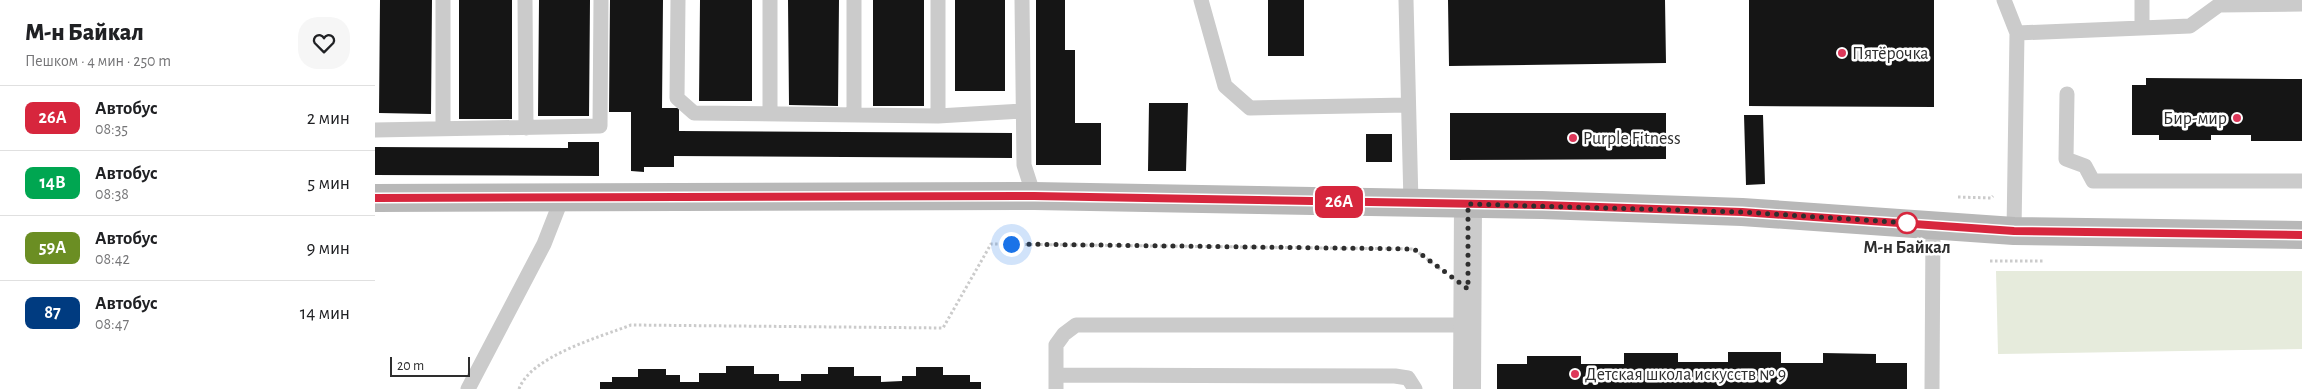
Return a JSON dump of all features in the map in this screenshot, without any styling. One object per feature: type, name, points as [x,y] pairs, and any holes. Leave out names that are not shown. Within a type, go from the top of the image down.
[{"type":"street","points":[[375,198],[1034,196],[1468,204],[1742,212],[2014,231],[2302,235]]},
{"type":"street","points":[[1467,389],[1468,204]]},
{"type":"lane","points":[[443,0],[443,128]]},
{"type":"lane","points":[[525,0],[526,128]]},
{"type":"lane","points":[[375,130],[599,126],[601,0]]},
{"type":"lane","points":[[678,0],[677,98],[694,112],[938,116],[1023,111]]},
{"type":"lane","points":[[770,0],[770,114]]},
{"type":"lane","points":[[854,0],[854,114]]},
{"type":"lane","points":[[938,0],[938,116]]},
{"type":"lane","points":[[1022,0],[1025,165],[1034,196]]},
{"type":"lane","points":[[1201,0],[1225,86],[1250,108],[1408,105]]},
{"type":"lane","points":[[1406,0],[1411,203]]},
{"type":"lane","points":[[2003,0],[2017,33],[2014,231]]},
{"type":"lane","points":[[2142,0],[2142,27]]},
{"type":"lane","points":[[2017,33],[2190,26],[2219,5],[2302,4]]},
{"type":"lane","points":[[2067,94],[2066,159],[2085,166],[2093,181],[2302,181]]},
{"type":"lane","points":[[468,389],[544,244],[563,198]]},
{"type":"lane","points":[[1932,389],[1933,225]]},
{"type":"lane","points":[[1415,389],[1408,378],[1395,376],[1056,382],[1056,345],[1064,334],[1076,325],[1468,325]]},
{"type":"path","points":[[1956,197],[1991,198],[1997,192]]},
{"type":"path","points":[[519,389],[536,367],[583,343],[631,325],[943,328],[991,244],[1414,249],[1468,289]]},
{"type":"shaded area","points":[[1996,271],[2302,271],[2302,349],[1998,354]]},
{"type":"building","points":[[380,0],[432,0],[431,114],[379,113]]},
{"type":"building","points":[[459,0],[512,0],[512,119],[459,119]]},
{"type":"building","points":[[539,0],[590,0],[589,116],[538,116]]},
{"type":"building","points":[[610,0],[663,0],[662,108],[679,108],[679,131],[1012,133],[1012,158],[674,156],[674,167],[644,167],[644,172],[631,171],[631,112],[609,112]]},
{"type":"building","points":[[700,0],[752,0],[752,101],[699,101]]},
{"type":"building","points":[[788,0],[839,0],[838,106],[789,105]]},
{"type":"building","points":[[873,0],[924,0],[924,106],[873,106]]},
{"type":"building","points":[[955,0],[1005,0],[1005,91],[955,91]]},
{"type":"building","points":[[1036,0],[1065,0],[1065,50],[1075,50],[1075,123],[1101,123],[1101,165],[1036,165]]},
{"type":"building","points":[[1268,0],[1304,0],[1304,56],[1268,56]]},
{"type":"building","points":[[1448,0],[1665,0],[1666,63],[1449,66]]},
{"type":"building","name":"Пятёрочка","points":[[1749,0],[1934,0],[1934,107],[1749,106]]},
{"type":"building","points":[[2146,78],[2302,79],[2302,141],[2251,141],[2251,135],[2211,135],[2211,140],[2159,140],[2159,135],[2132,135],[2132,85],[2146,85]]},
{"type":"building","points":[[1149,103],[1188,103],[1186,171],[1148,171]]},
{"type":"building","points":[[1450,113],[1666,113],[1666,159],[1450,160]]},
{"type":"building","points":[[1744,115],[1763,115],[1765,184],[1746,185]]},
{"type":"building","points":[[1366,134],[1392,134],[1392,162],[1366,162]]},
{"type":"building","points":[[568,142],[599,142],[599,176],[375,175],[375,147],[568,148]]},
{"type":"building","points":[[1728,352],[1781,352],[1781,363],[1823,363],[1823,353],[1876,354],[1876,363],[1907,363],[1907,389],[1497,389],[1497,364],[1527,364],[1527,356],[1581,356],[1581,364],[1624,364],[1624,353],[1678,353],[1678,362],[1728,362]]},
{"type":"building","points":[[726,366],[754,366],[754,374],[779,374],[779,381],[801,381],[801,374],[828,374],[828,367],[854,367],[854,376],[881,376],[881,382],[902,381],[902,376],[916,376],[916,367],[943,367],[943,375],[970,375],[970,382],[981,382],[981,389],[600,389],[600,382],[612,382],[612,377],[638,377],[638,369],[666,369],[666,375],[680,375],[680,382],[699,382],[699,373],[726,373]]},
{"type":"bus line","name":"26А","points":[[375,198],[1034,196],[1542,205],[1742,212],[2014,231],[2302,235]]},
{"type":"place","name":"Пятёрочка","points":[[1842,53]]},
{"type":"place","name":"Бир-мир","points":[[2237,118]]},
{"type":"place","name":"Purple Fitness","points":[[1573,138]]},
{"type":"place","name":"М-н Байкал","points":[[1907,223]]},
{"type":"place","name":"Детская школа искусств № 9","points":[[1575,374]]},
{"type":"route","points":[[1011,244],[1414,249],[1468,289],[1468,204],[1742,212],[1909,223],[1907,223]]}]
